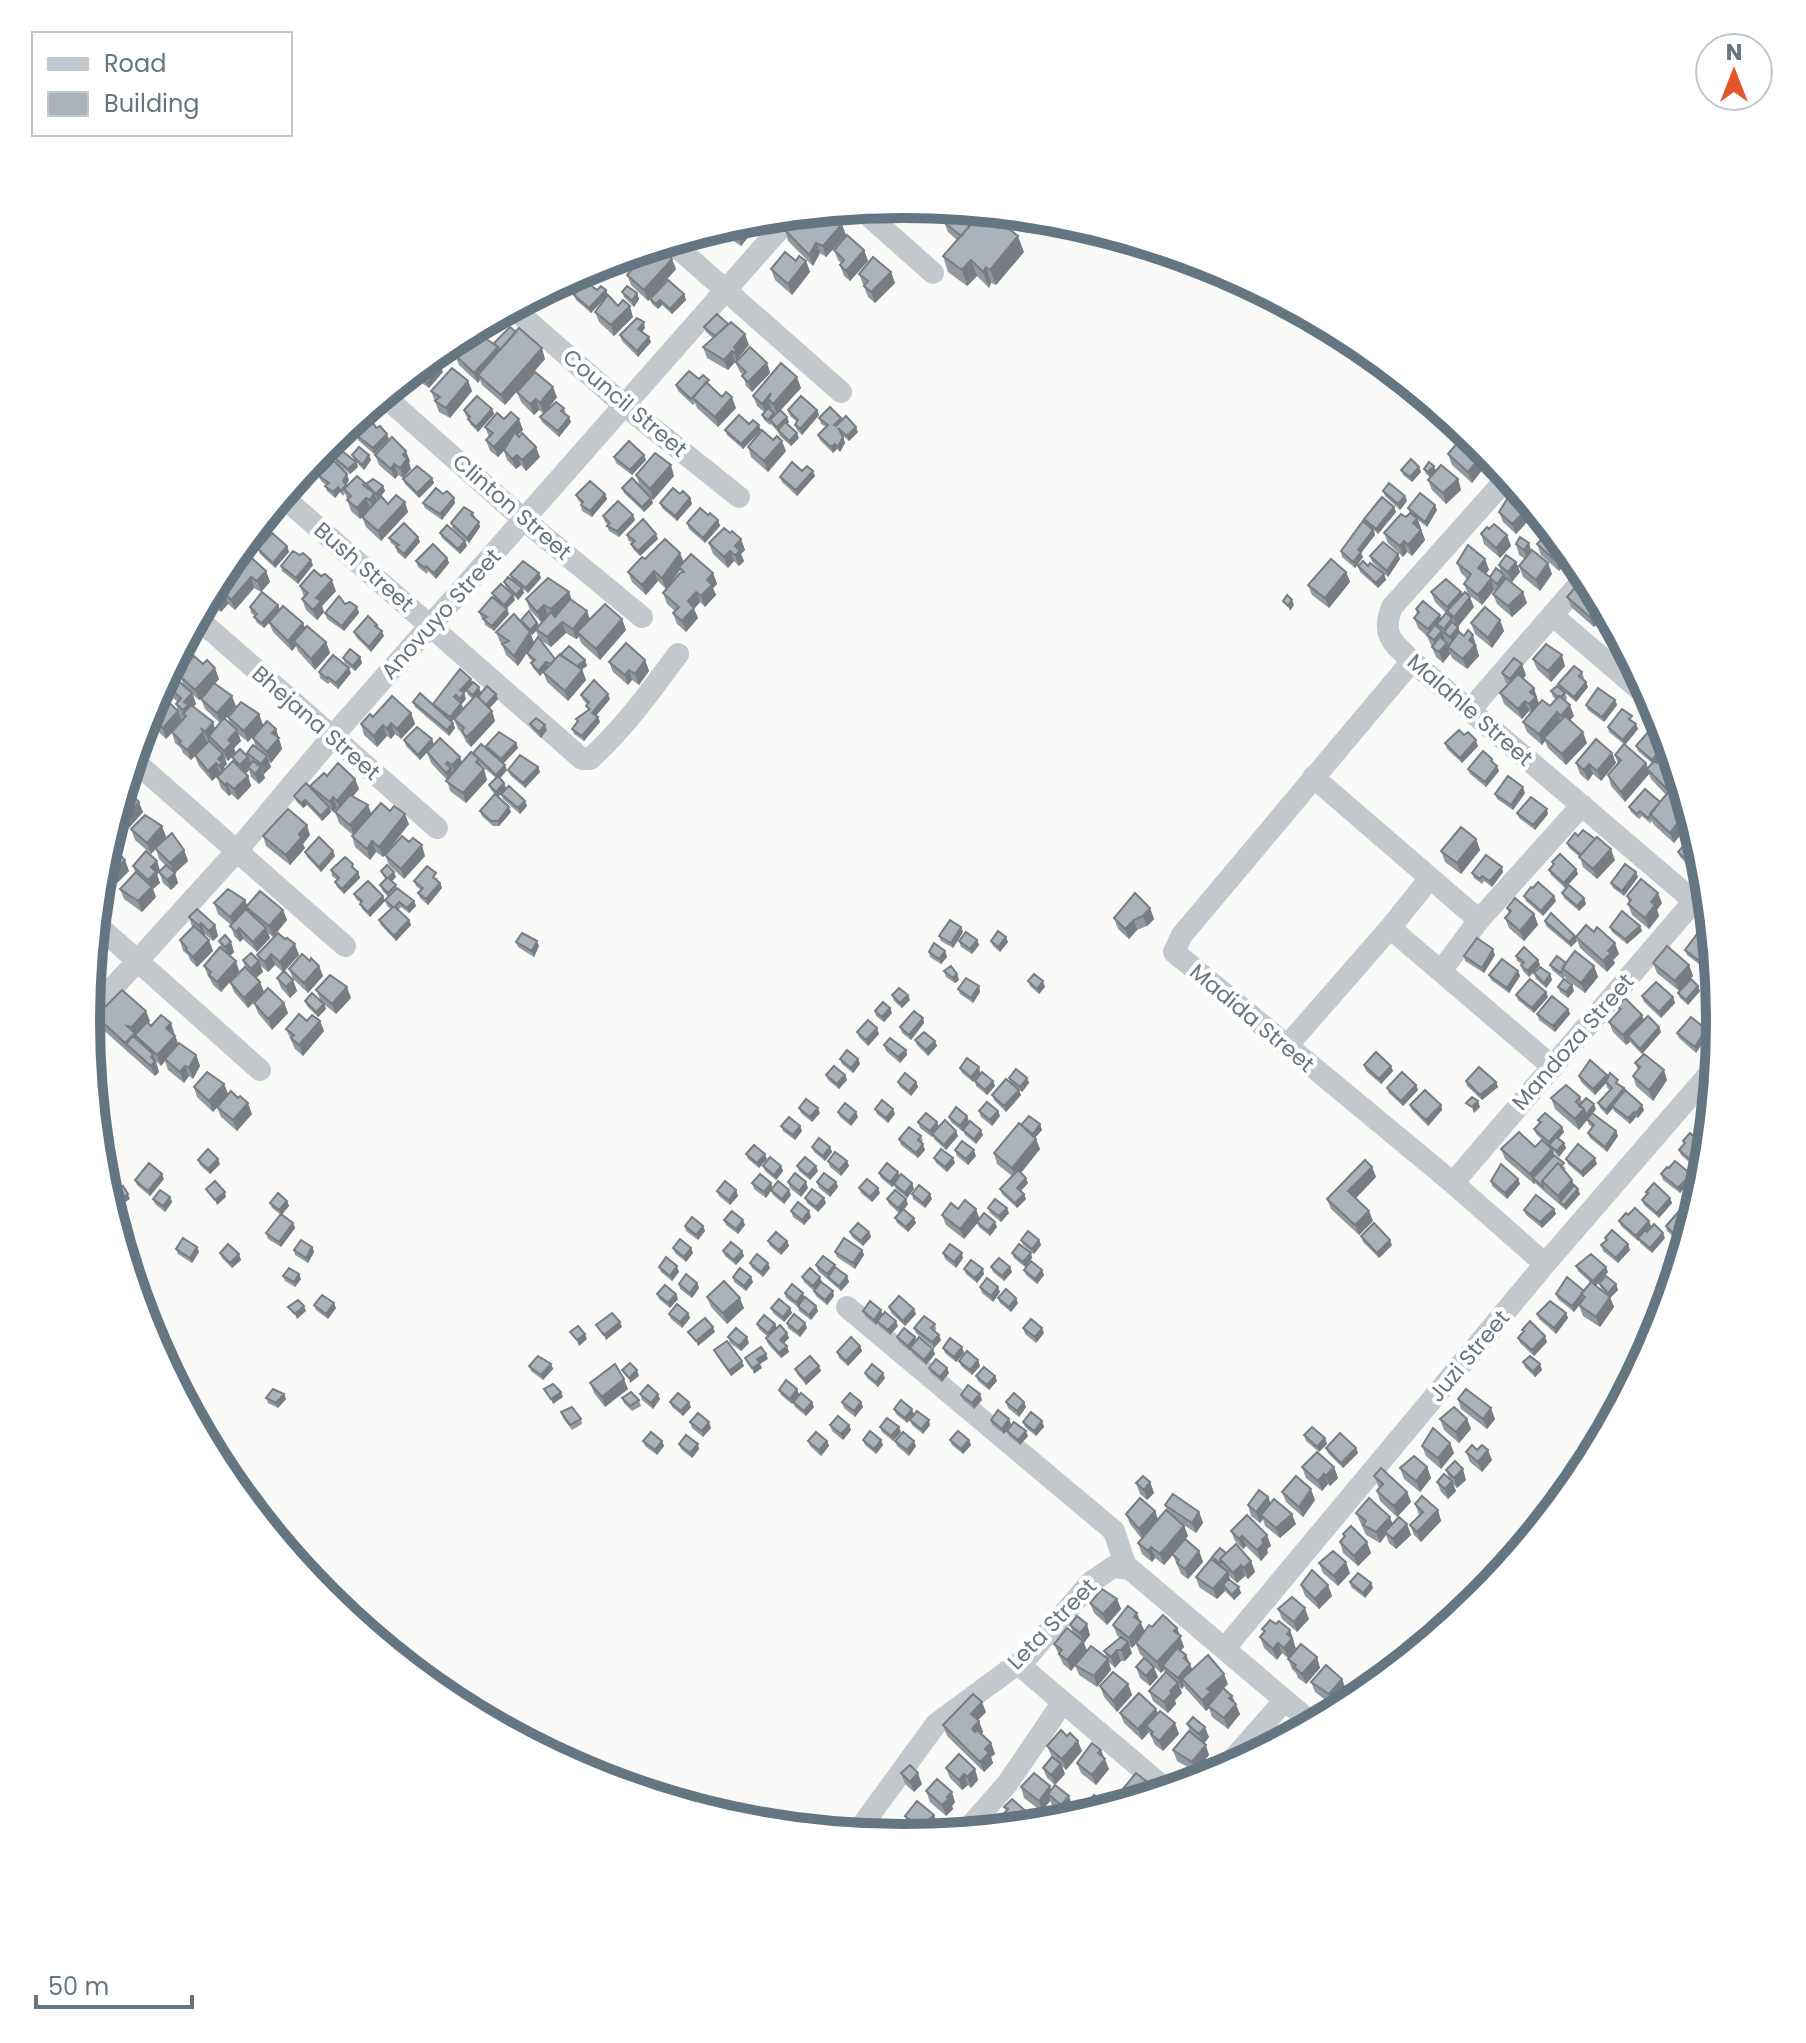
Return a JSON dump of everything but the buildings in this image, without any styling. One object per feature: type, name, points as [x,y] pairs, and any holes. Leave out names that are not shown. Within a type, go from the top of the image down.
[{"type":"street","points":[[872,219],[933,273]]},
{"type":"street","name":"Anovuyo Street","points":[[101,1001],[236,852],[332,737],[780,228]]},
{"type":"street","points":[[680,250],[841,392]]},
{"type":"street","name":"Council Street","points":[[521,315],[625,406],[739,497]]},
{"type":"street","name":"Clinton Street","points":[[392,403],[524,520],[642,617]]},
{"type":"street","name":"Malahle Street","points":[[1501,485],[1392,607],[1386,621],[1388,634],[1412,661],[1697,904]]},
{"type":"street","name":"Bush Street","points":[[290,503],[578,757],[590,759],[641,704],[678,654]]},
{"type":"street","points":[[1470,710],[1578,586]]},
{"type":"street","points":[[1552,615],[1630,682]]},
{"type":"street","name":"Bhejana Street","points":[[205,625],[437,828]]},
{"type":"street","name":"Madida Street","points":[[1412,661],[1182,935],[1174,952],[1453,1183],[1545,1264]]},
{"type":"street","points":[[142,768],[345,946]]},
{"type":"street","points":[[1313,777],[1479,920]]},
{"type":"street","points":[[1441,971],[1479,920],[1582,805]]},
{"type":"street","points":[[1287,1046],[1430,878]]},
{"type":"street","name":"Mandoza Street","points":[[1453,1183],[1553,1067],[1698,912]]},
{"type":"street","points":[[1390,928],[1553,1067]]},
{"type":"street","points":[[106,933],[260,1070]]},
{"type":"street","name":"Juzi Street","points":[[1225,1648],[1545,1264],[1703,1081]]},
{"type":"street","points":[[847,1307],[1114,1531],[1126,1567],[1304,1717]]},
{"type":"street","name":"Leta Street","points":[[867,1823],[936,1724],[1028,1656],[1102,1572],[1113,1567],[1126,1567]]},
{"type":"street","points":[[1018,1664],[1158,1783]]},
{"type":"street","points":[[1242,1749],[1284,1701]]},
{"type":"street","points":[[974,1821],[1007,1784],[1063,1702]]}]
